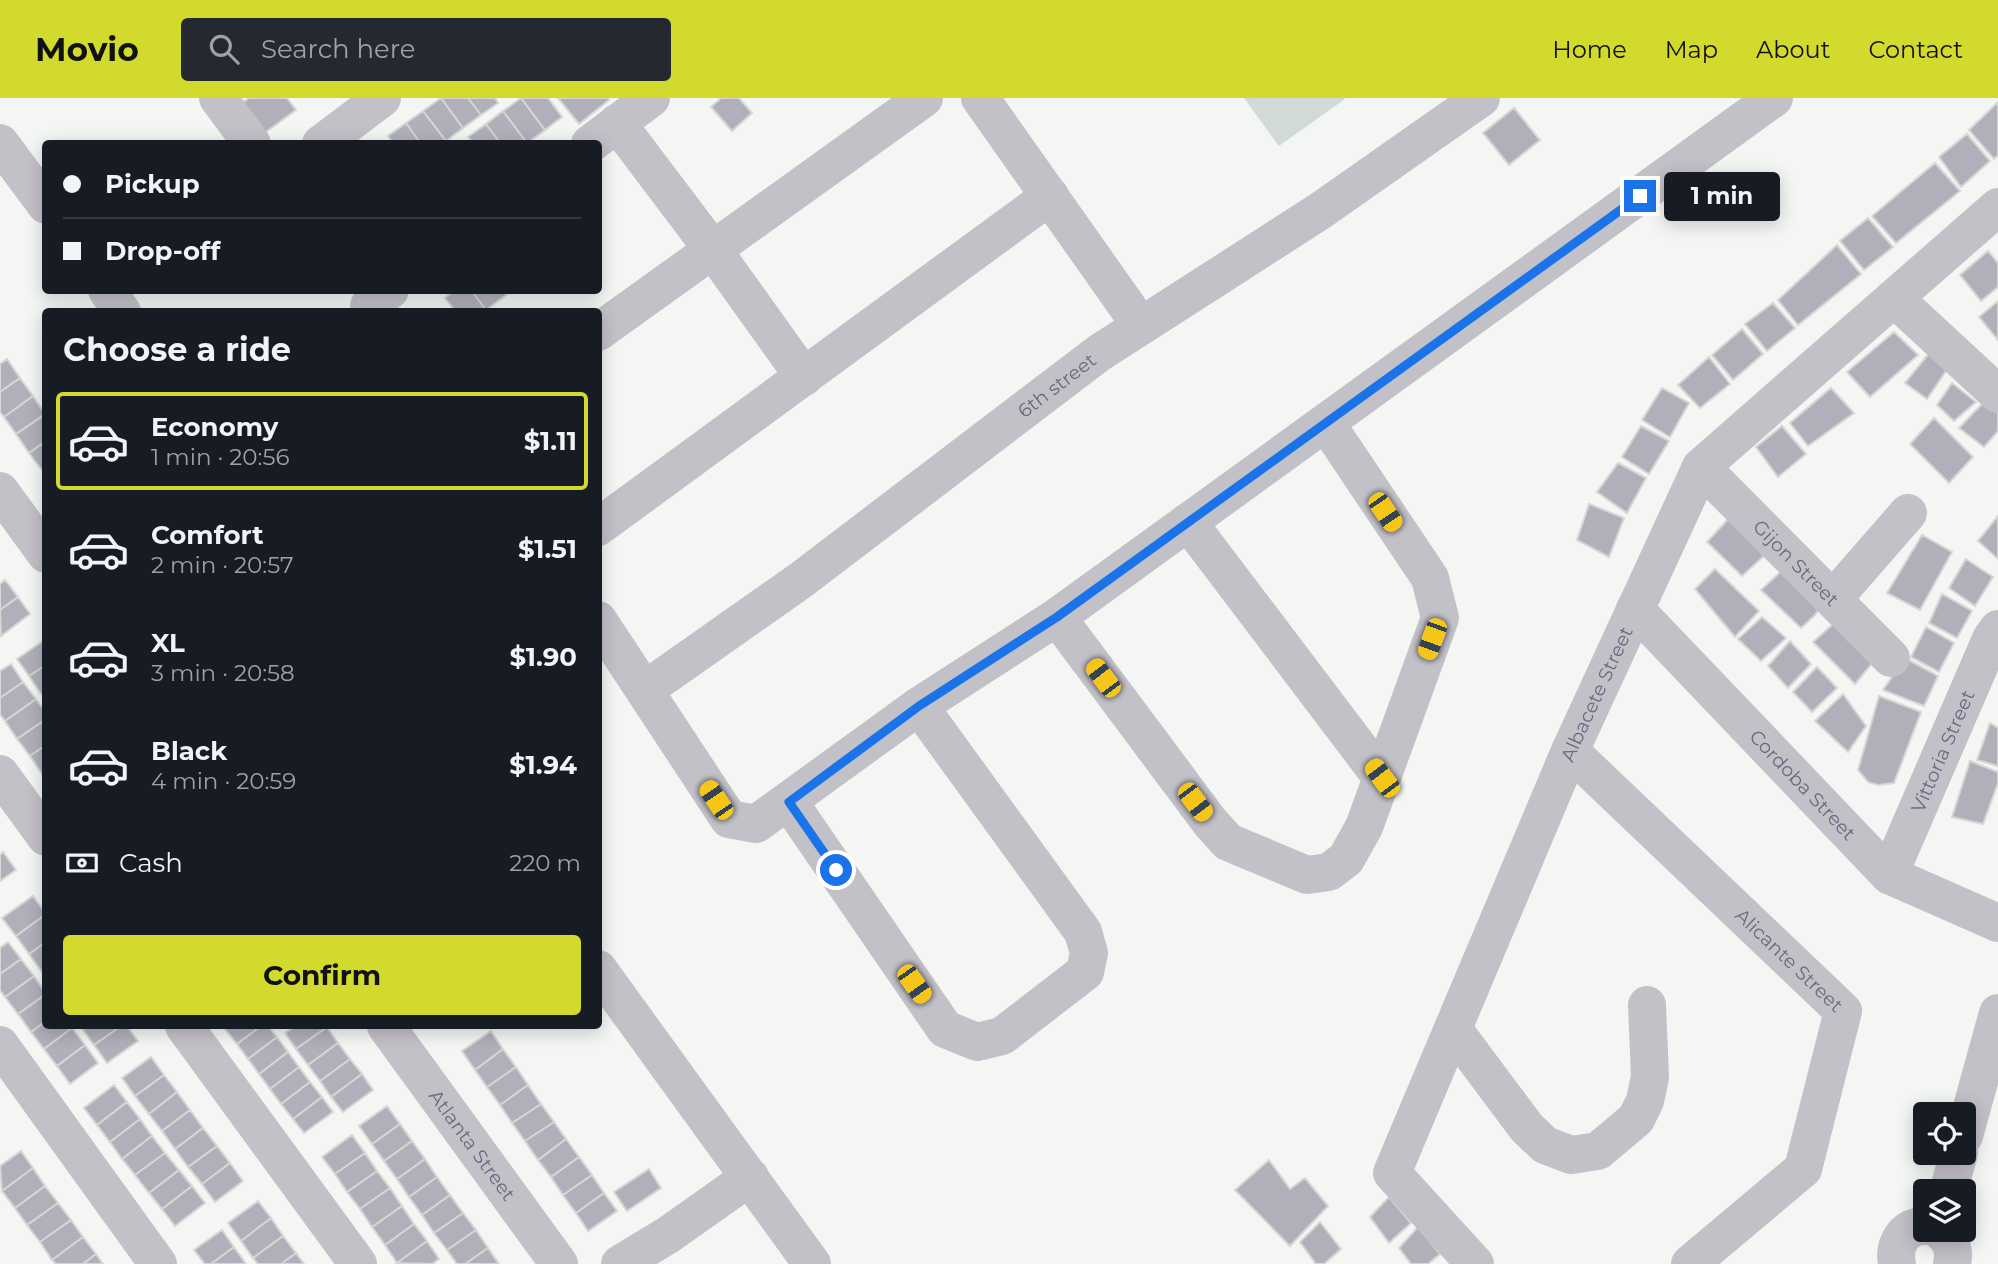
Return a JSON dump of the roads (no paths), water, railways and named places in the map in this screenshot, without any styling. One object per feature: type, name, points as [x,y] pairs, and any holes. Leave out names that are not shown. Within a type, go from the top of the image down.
[{"type":"street","points":[[218,98],[249,140]]},
{"type":"street","points":[[326,140],[382,98]]},
{"type":"street","points":[[651,98],[603,133],[713,250],[804,377]]},
{"type":"street","points":[[602,329],[924,98]]},
{"type":"street","points":[[980,98],[1141,326]]},
{"type":"street","name":"6th street","points":[[646,689],[801,580],[1100,353],[1320,211],[1481,98]]},
{"type":"street","points":[[602,626],[729,818],[756,824],[919,706],[1057,617],[1774,98]]},
{"type":"street","points":[[0,143],[42,200]]},
{"type":"street","points":[[602,524],[1051,196]]},
{"type":"street","name":"Albacete Street","points":[[1475,1264],[1392,1173],[1570,751],[1701,467],[1998,207]]},
{"type":"street","points":[[1894,298],[1998,394]]},
{"type":"street","points":[[1057,617],[1210,822],[1228,842],[1307,875],[1329,873],[1346,859],[1364,827],[1440,618],[1430,578],[1326,423]]},
{"type":"street","name":"Gijon Street","points":[[1701,467],[1891,658]]},
{"type":"street","points":[[0,491],[42,549]]},
{"type":"street","points":[[1833,599],[1908,513]]},
{"type":"street","points":[[1188,522],[1382,778]]},
{"type":"street","name":"Cordoba Street","points":[[1635,609],[1889,874],[1998,923]]},
{"type":"street","name":"Vittoria Street","points":[[1889,874],[1991,639],[1998,629]]},
{"type":"street","points":[[789,802],[945,1029],[977,1042],[1002,1036],[1085,972],[1089,953],[1083,932],[919,706]]},
{"type":"street","name":"Alicante Street","points":[[1570,751],[1843,1011],[1803,1169],[1690,1264]]},
{"type":"street","points":[[0,774],[42,832]]},
{"type":"street","points":[[602,974],[812,1264]]},
{"type":"street","points":[[1453,1030],[1527,1128],[1545,1145],[1571,1155],[1598,1151],[1636,1119],[1645,1101],[1650,1077],[1647,1004]]},
{"type":"street","points":[[1976,1112],[1989,1086],[1998,1013]]},
{"type":"street","points":[[186,1029],[358,1264]]},
{"type":"street","name":"Atlanta Street","points":[[388,1029],[559,1264]]},
{"type":"street","points":[[0,1045],[158,1264]]},
{"type":"street","points":[[620,1264],[668,1235],[750,1177]]},
{"type":"street","points":[[1897,1264],[1897,1245],[1902,1236],[1913,1229]]},
{"type":"street","points":[[1950,1242],[1952,1264]]}]
